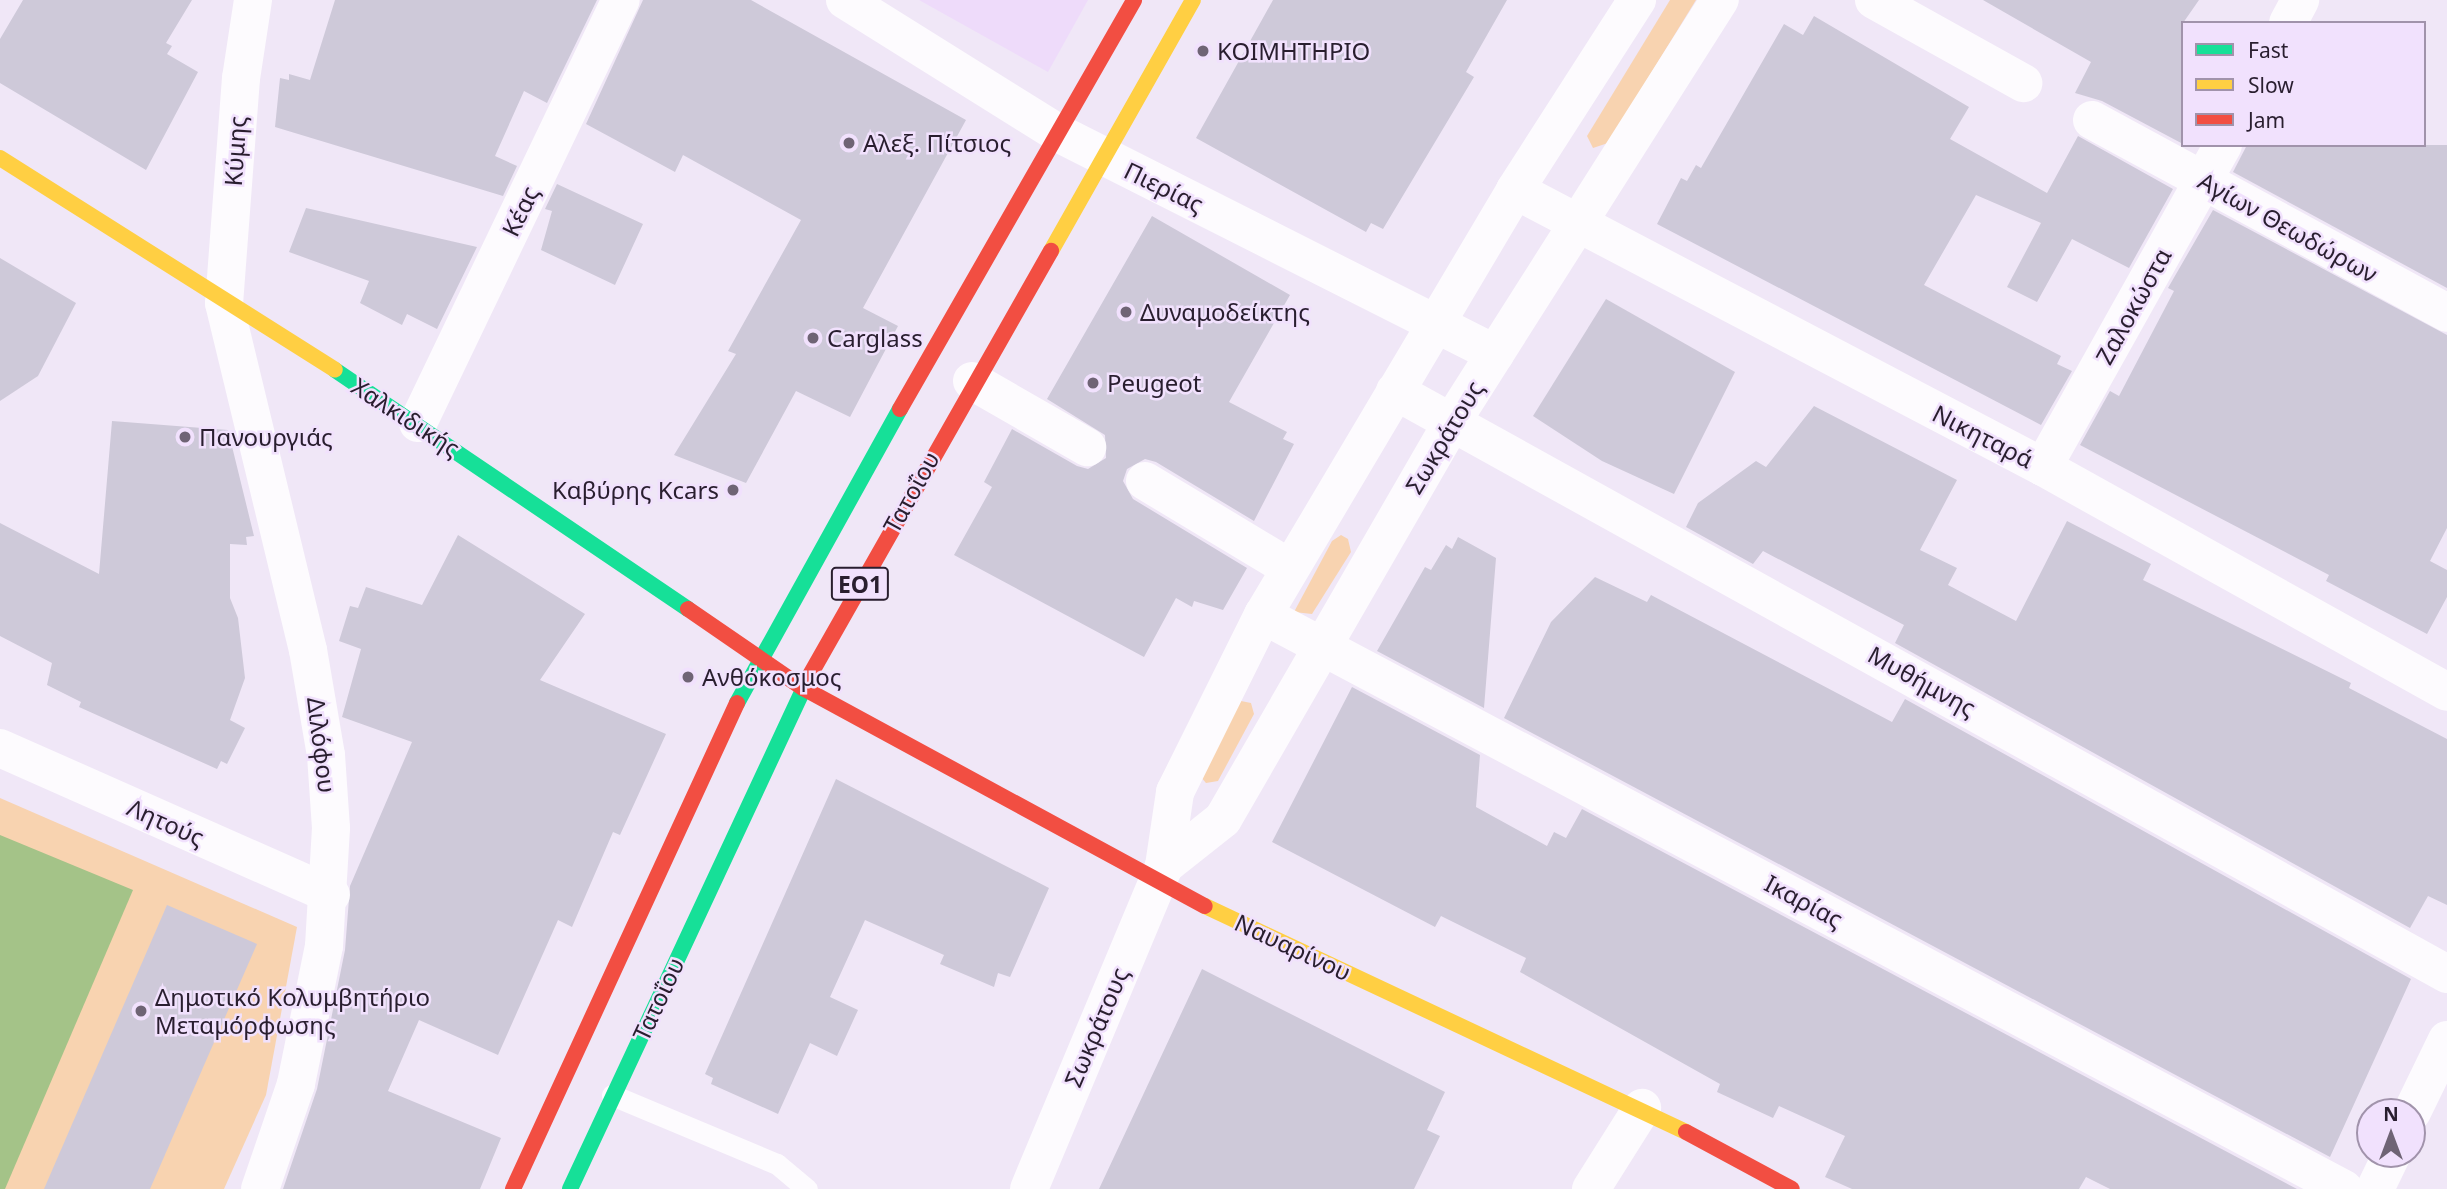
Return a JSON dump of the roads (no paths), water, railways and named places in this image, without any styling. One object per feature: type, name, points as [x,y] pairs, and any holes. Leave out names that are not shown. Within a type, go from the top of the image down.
[{"type":"main road","name":"Τατοΐου","points":[[513,1189],[757,660],[1056,132],[1134,0]]},
{"type":"main road","name":"Τατοΐου","points":[[570,1189],[803,688],[972,381],[1193,0]]},
{"type":"main road","name":"Χαλκιδικής","points":[[0,158],[224,303],[418,423],[757,660],[803,688]]},
{"type":"main road","name":"Ναυαρίνου","points":[[803,688],[1160,875],[1642,1108],[1792,1189]]},
{"type":"street","name":"Κύμης","points":[[224,303],[241,78],[253,0]]},
{"type":"street","name":"Κέας","points":[[418,423],[621,0]]},
{"type":"street","name":"Πιερίας","points":[[845,0],[1056,132],[1437,321],[1495,354]]},
{"type":"street","name":"Σωκράτους","points":[[1029,1189],[1160,875],[1175,792],[1263,615],[1288,567],[1515,190],[1637,0]]},
{"type":"street","name":"Σωκράτους","points":[[1160,875],[1223,818],[1320,644],[1453,420],[1720,0]]},
{"type":"street","points":[[1874,0],[2023,83]]},
{"type":"street","points":[[2289,21],[2300,0]]},
{"type":"street","name":"Αγίων Θεωδώρων","points":[[2092,120],[2447,313]]},
{"type":"street","name":"Ζαλοκώστα","points":[[2043,467],[2222,147]]},
{"type":"street","name":"Νικηταρά","points":[[1515,190],[1578,226],[2043,467],[2447,692]]},
{"type":"street","name":"Διλόφου","points":[[224,303],[308,650],[326,755],[331,895],[296,1084],[260,1189]]},
{"type":"street","points":[[972,381],[1087,447]]},
{"type":"street","name":"Μυθήμνης","points":[[1395,391],[1453,420],[2447,974]]},
{"type":"street","points":[[1145,481],[1288,567]]},
{"type":"street","name":"Ικαρίας","points":[[1263,615],[2344,1189]]},
{"type":"street","name":"Λητούς","points":[[0,748],[331,895]]},
{"type":"street","points":[[2419,1098],[2447,1040]]},
{"type":"street","points":[[1591,1189],[1642,1108]]},
{"type":"street","points":[[2375,1189],[2385,1168]]},
{"type":"lane","points":[[612,1095],[777,1164],[807,1189]]},
{"type":"place","name":"ΚΟΙΜΗΤΗΡΙΟ","points":[[1203,51]]},
{"type":"place","name":"Αλεξ. Πίτσιος","points":[[849,143]]},
{"type":"place","name":"Δυναμοδείκτης","points":[[1126,312]]},
{"type":"place","name":"Carglass","points":[[813,338]]},
{"type":"place","name":"Peugeot","points":[[1093,383]]},
{"type":"place","name":"Πανουργιάς","points":[[185,437]]},
{"type":"place","name":"Καβύρης Kcars","points":[[733,490]]},
{"type":"place","name":"Ανθόκοσμος","points":[[688,677]]},
{"type":"place","name":"Δημοτικό Κολυμβητήριο Μεταμόρφωσης","points":[[141,1011]]}]
